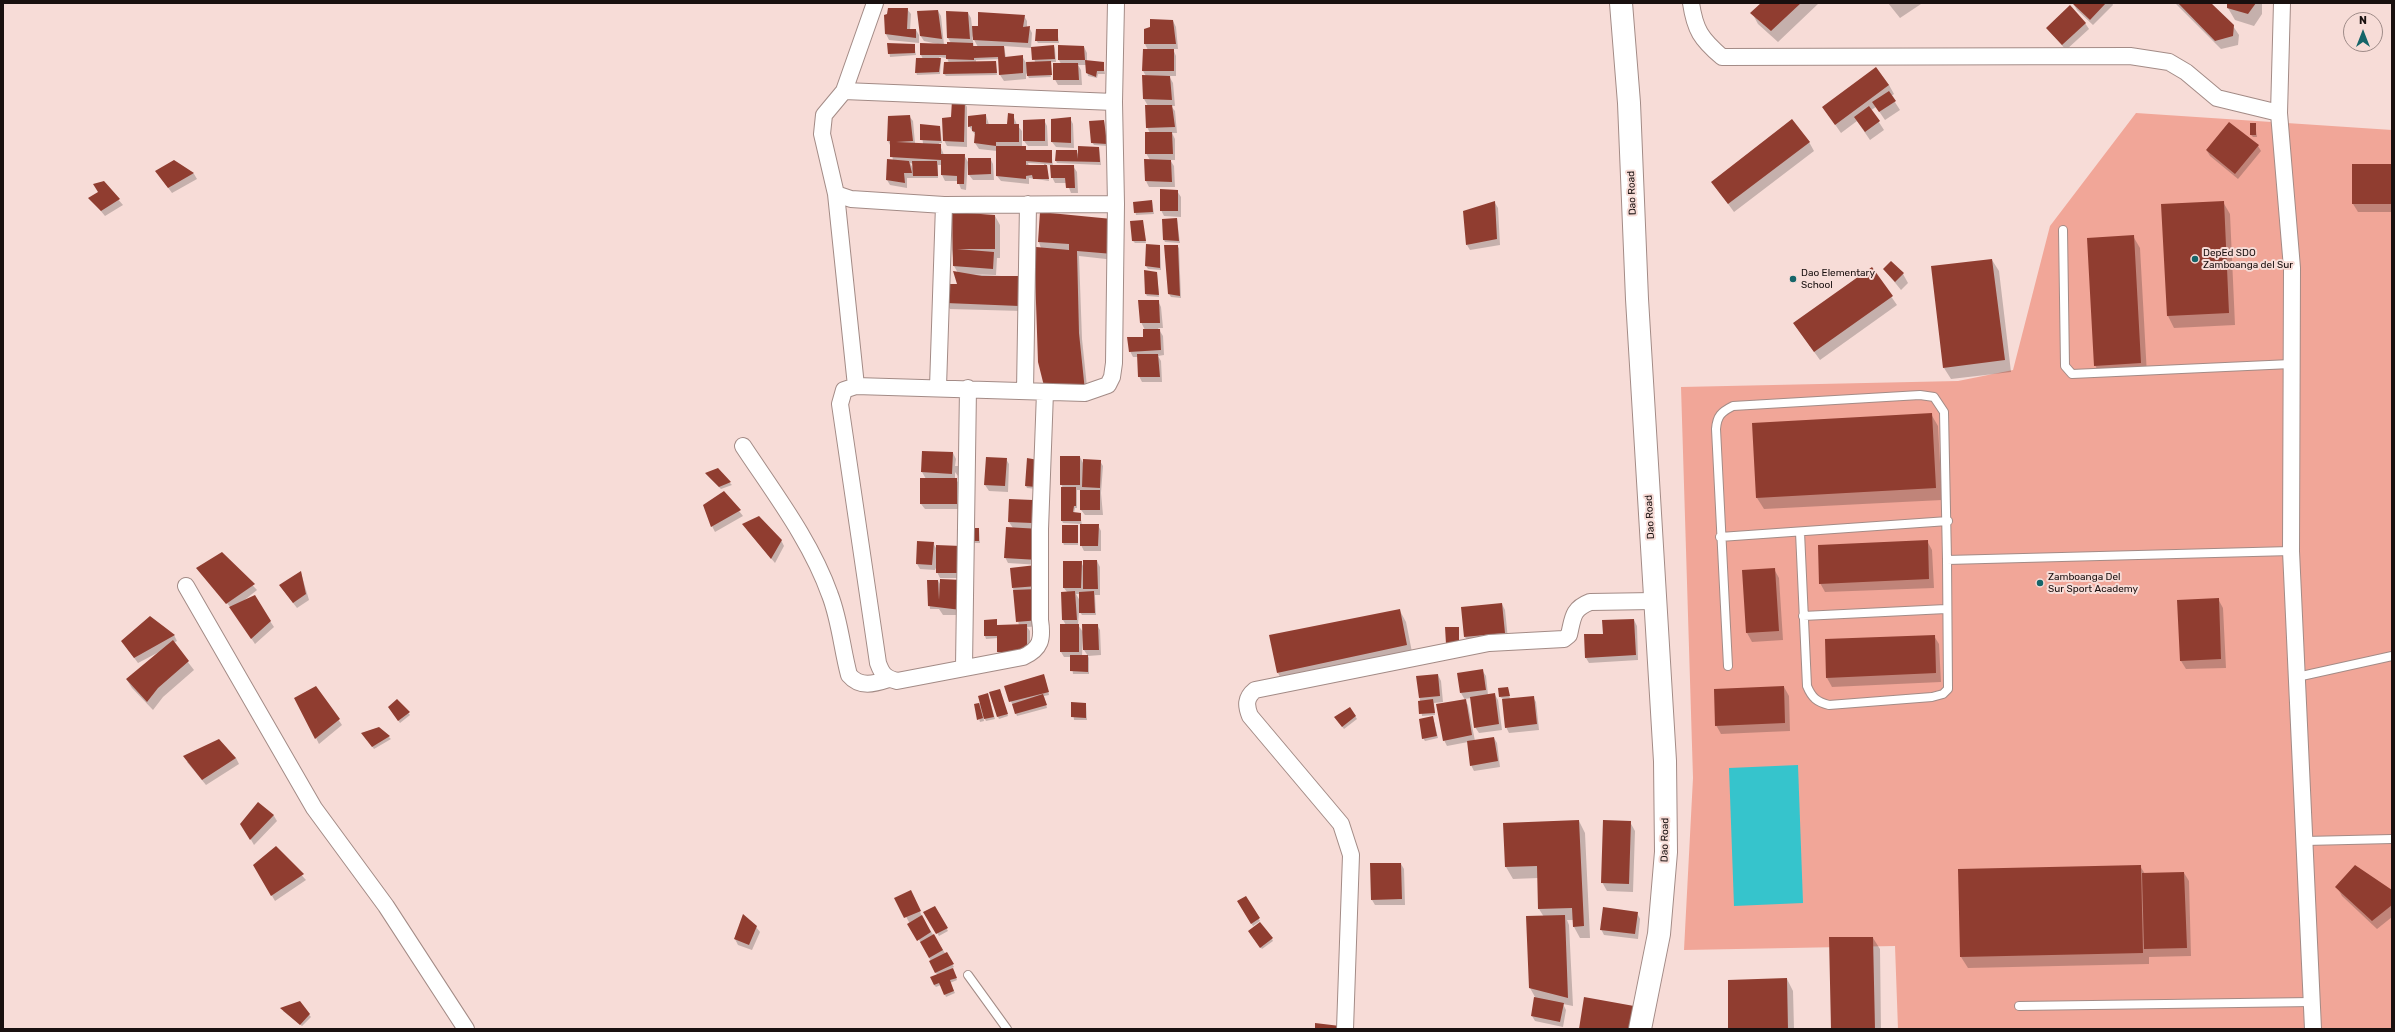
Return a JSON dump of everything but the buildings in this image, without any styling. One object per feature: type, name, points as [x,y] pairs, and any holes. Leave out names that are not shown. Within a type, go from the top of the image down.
[{"type":"street","points":[[856,386],[836,194],[822,134],[824,115],[844,91],[876,3]]},
{"type":"street","points":[[1045,392],[1040,529],[1040,620],[1042,633],[1040,644],[1034,652],[1023,657],[964,666],[897,681],[889,679],[881,673],[878,663],[840,404],[844,390],[856,386],[1091,392],[1108,385],[1112,377],[1116,204],[1114,102],[1116,3]]},
{"type":"street","name":"Dao Road","points":[[1621,3],[1629,103],[1637,298],[1654,601],[1665,761],[1666,852],[1659,934],[1640,1029]]},
{"type":"street","points":[[1691,3],[1694,22],[1704,42],[1722,57],[2130,56],[2169,62],[2186,72],[2217,98],[2279,113]]},
{"type":"street","points":[[2282,3],[2279,113],[2292,268],[2291,551],[2313,1029]]},
{"type":"street","points":[[844,91],[1114,102]]},
{"type":"street","points":[[836,194],[851,199],[944,205],[1116,204]]},
{"type":"street","points":[[1025,391],[1028,204]]},
{"type":"street","points":[[938,388],[944,205]]},
{"type":"street","points":[[964,666],[968,388]]},
{"type":"street","points":[[743,446],[802,537],[824,580],[835,609],[849,675],[854,681],[864,684],[876,684],[889,679]]},
{"type":"street","points":[[186,586],[314,808],[386,906],[466,1029]]},
{"type":"street","points":[[1345,1029],[1351,855],[1347,838],[1341,824],[1250,716],[1247,702],[1249,695],[1255,690],[1489,643],[1564,639],[1569,635],[1572,614],[1582,605],[1590,602],[1654,601]]},
{"type":"lane","points":[[2063,230],[2065,366],[2072,374],[2291,364]]},
{"type":"lane","points":[[1728,666],[1720,537],[1716,430],[1717,419],[1721,413],[1732,406],[1920,395],[1934,397],[1944,412],[1948,521],[1946,608],[1950,677],[1948,689],[1943,694],[1829,705],[1819,703],[1811,696],[1807,686],[1800,532]]},
{"type":"lane","points":[[1720,537],[1948,521]]},
{"type":"lane","points":[[1947,560],[2291,551]]},
{"type":"lane","points":[[1803,616],[1946,608]]},
{"type":"lane","points":[[2297,677],[2392,656]]},
{"type":"lane","points":[[2305,841],[2392,838]]},
{"type":"lane","points":[[968,975],[1007,1029]]},
{"type":"lane","points":[[2019,1006],[2312,1002]]},
{"type":"shaded area","name":"Zamboanga Del Sur Sport Academy","points":[[2136,113],[2392,130],[2392,1029],[1898,1029],[1895,946],[1684,950],[1693,778],[1681,387],[1958,381],[2013,370],[2050,226]]},
{"type":"water","points":[[1798,765],[1803,903],[1734,906],[1729,768]]},
{"type":"place","name":"DepEd SDO Zamboanga del Sur","points":[[2195,259]]},
{"type":"place","name":"Dao Elementary School","points":[[1793,279]]},
{"type":"place","name":"Zamboanga Del Sur Sport Academy","points":[[2040,583]]}]
